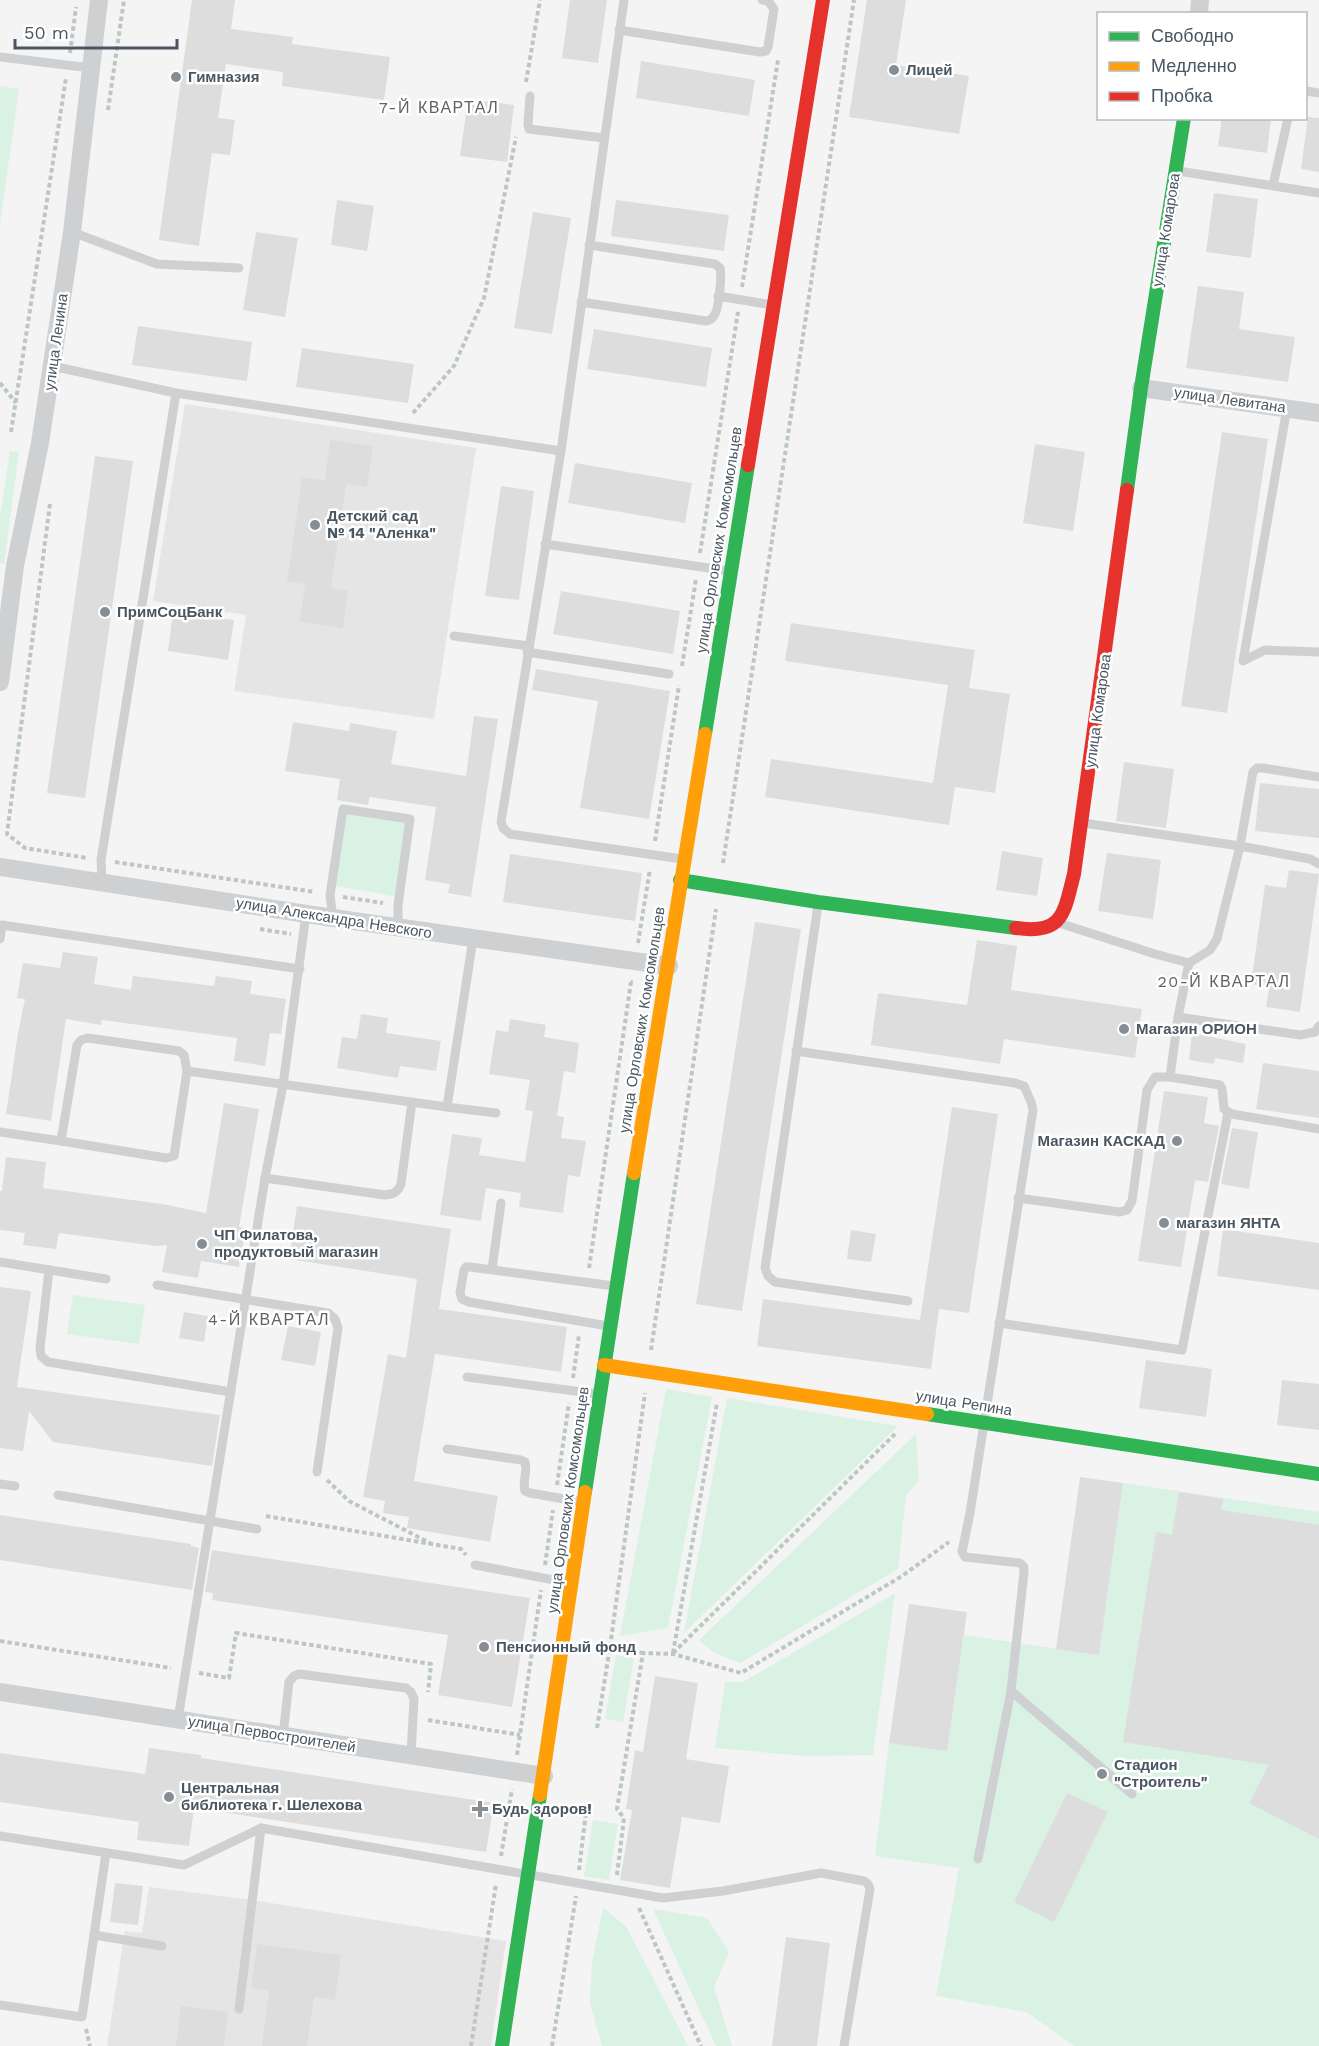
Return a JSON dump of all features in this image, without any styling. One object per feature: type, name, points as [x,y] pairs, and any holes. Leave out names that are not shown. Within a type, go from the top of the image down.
[{"type":"street","name":"улица Ленина","points":[[0,682],[15,566],[40,443],[72,232],[99,0]]},
{"type":"street","name":"улица Орловских Комсомольцев","points":[[502,2046],[616,1286],[823,0]]},
{"type":"street","name":"улица Комарова","points":[[1057,922],[1070,897],[1083,823],[1141,388],[1184,120]]},
{"type":"street","name":"улица Левитана","points":[[1141,388],[1319,413]]},
{"type":"street","name":"улица Александра Невского","points":[[0,867],[473,939],[669,966]]},
{"type":"street","points":[[680,880],[818,902],[1028,930],[1046,929],[1057,922]]},
{"type":"street","name":"улица Репина","points":[[604,1365],[1319,1474]]},
{"type":"street","name":"улица Первостроителей","points":[[0,1692],[544,1776]]},
{"type":"lane","points":[[624,0],[561,451],[501,822],[503,828],[510,834],[684,860]]},
{"type":"lane","points":[[619,30],[760,52],[766,51],[774,9],[768,1],[762,0]]},
{"type":"lane","points":[[0,57],[91,68]]},
{"type":"lane","points":[[530,96],[529,129],[604,138]]},
{"type":"lane","points":[[1273,185],[1288,120]]},
{"type":"lane","points":[[1175,171],[1319,193]]},
{"type":"lane","points":[[72,232],[157,264],[239,267]]},
{"type":"lane","points":[[581,302],[706,321],[711,320],[716,314],[721,274],[720,268],[715,264],[590,245]]},
{"type":"lane","points":[[718,296],[774,305]]},
{"type":"lane","points":[[52,366],[176,393],[561,451]]},
{"type":"lane","points":[[102,882],[101,860],[176,393]]},
{"type":"lane","points":[[1287,408],[1243,662],[1265,650],[1319,652]]},
{"type":"lane","points":[[545,544],[731,572]]},
{"type":"lane","points":[[454,636],[669,674]]},
{"type":"lane","points":[[1057,922],[1189,963],[1210,950],[1217,939],[1240,846],[1255,769],[1263,768],[1319,777]]},
{"type":"lane","points":[[333,918],[330,895],[343,809],[410,819],[398,905],[398,927]]},
{"type":"lane","points":[[1083,823],[1240,846],[1310,859],[1319,864]]},
{"type":"lane","points":[[818,902],[765,1268],[768,1276],[776,1282],[908,1301]]},
{"type":"lane","points":[[178,1719],[283,1085],[306,914]]},
{"type":"lane","points":[[0,939],[2,925],[300,969]]},
{"type":"lane","points":[[447,1107],[473,939]]},
{"type":"lane","points":[[1170,1077],[1178,1017],[1189,963]]},
{"type":"lane","points":[[1178,1017],[1300,1035],[1315,1032],[1319,1026]]},
{"type":"lane","points":[[0,1131],[61,1141],[166,1158],[174,1156],[187,1071],[184,1054],[179,1051],[88,1038],[81,1040],[77,1045],[61,1141]]},
{"type":"lane","points":[[796,1051],[1015,1083],[1024,1086],[1033,1110],[962,1552],[965,1557],[1020,1563],[1024,1568],[1011,1691],[978,1859]]},
{"type":"lane","points":[[187,1071],[496,1113]]},
{"type":"lane","points":[[1018,1198],[1120,1212],[1127,1210],[1132,1201],[1146,1090],[1155,1077],[1170,1077],[1220,1085],[1224,1109],[1228,1113],[1319,1129]]},
{"type":"lane","points":[[266,1178],[385,1195],[398,1191],[401,1184],[412,1102]]},
{"type":"lane","points":[[999,1323],[1182,1350],[1228,1113]]},
{"type":"lane","points":[[492,1269],[501,1203]]},
{"type":"lane","points":[[0,1262],[106,1279]]},
{"type":"lane","points":[[610,1326],[469,1302],[462,1299],[460,1293],[466,1267],[616,1286]]},
{"type":"lane","points":[[50,1270],[40,1348],[41,1356],[48,1362],[231,1392]]},
{"type":"lane","points":[[157,1285],[327,1313],[336,1319],[338,1329],[317,1472]]},
{"type":"lane","points":[[467,1377],[600,1395]]},
{"type":"lane","points":[[447,1449],[521,1460],[525,1462],[526,1467],[523,1486],[525,1491],[584,1503]]},
{"type":"lane","points":[[0,1484],[15,1486]]},
{"type":"lane","points":[[58,1496],[257,1529]]},
{"type":"lane","points":[[475,1565],[572,1583]]},
{"type":"lane","points":[[283,1736],[289,1682],[299,1674],[406,1688],[414,1699],[411,1755]]},
{"type":"lane","points":[[1011,1691],[1132,1794]]},
{"type":"lane","points":[[239,2008],[261,1828]]},
{"type":"lane","points":[[0,1836],[184,1865],[261,1828],[663,1898],[821,1873],[864,1881],[870,1889],[844,2046]]},
{"type":"lane","points":[[0,2005],[82,2017],[106,1853]]},
{"type":"lane","points":[[94,1935],[162,1946]]},
{"type":"path","points":[[11,432],[77,0]]},
{"type":"path","points":[[526,82],[540,0]]},
{"type":"path","points":[[597,1728],[719,886],[854,0]]},
{"type":"path","points":[[638,943],[778,58]]},
{"type":"path","points":[[399,426],[454,366],[484,298],[517,129]]},
{"type":"path","points":[[0,383],[16,404]]},
{"type":"path","points":[[25,848],[398,905]]},
{"type":"path","points":[[627,941],[672,947]]},
{"type":"path","points":[[587,1282],[631,982]]},
{"type":"path","points":[[517,1756],[581,1321]]},
{"type":"path","points":[[672,1654],[721,1383]]},
{"type":"path","points":[[672,1654],[917,1413]]},
{"type":"path","points":[[317,1472],[349,1501],[434,1545]]},
{"type":"path","points":[[257,1529],[262,1515],[461,1549],[475,1565]]},
{"type":"path","points":[[610,1647],[644,1653],[672,1654],[741,1673],[902,1576],[966,1530]]},
{"type":"path","points":[[0,1641],[229,1678],[236,1633],[431,1664],[427,1698]]},
{"type":"path","points":[[615,1890],[624,1818],[617,1809],[644,1653]]},
{"type":"path","points":[[424,1720],[520,1735]]},
{"type":"path","points":[[471,2046],[512,1786]]},
{"type":"path","points":[[552,2046],[578,1884],[586,1812]]},
{"type":"path","points":[[633,1894],[701,2046]]},
{"type":"shaded area","name":"Детский сад № 14 \"Аленка\"","points":[[185,404],[476,448],[434,719],[234,691],[246,615],[153,601]]},
{"type":"shaded area","points":[[149,1887],[253,1900],[506,1941],[491,2046],[107,2046],[125,1931],[142,1933]]},
{"type":"green space","points":[[0,86],[19,89],[0,224]]},
{"type":"green space","points":[[10,451],[19,452],[4,564],[0,563],[0,516]]},
{"type":"green space","points":[[343,809],[410,819],[399,897],[331,885]]},
{"type":"green space","points":[[73,1295],[145,1305],[139,1344],[67,1334]]},
{"type":"green space","points":[[666,1389],[712,1397],[668,1628],[620,1636]]},
{"type":"green space","points":[[727,1398],[898,1426],[684,1633]]},
{"type":"green space","points":[[916,1434],[919,1480],[906,1496],[898,1569],[740,1663],[715,1653],[699,1640]]},
{"type":"green space","name":"Стадион \"Строитель\"","points":[[1123,1483],[1319,1512],[1319,2046],[1075,2046],[1026,2012],[936,1996],[959,1868],[875,1856],[889,1743],[947,1750],[964,1635],[1099,1655]]},
{"type":"green space","points":[[895,1593],[873,1755],[805,1756],[715,1748],[725,1682],[743,1682]]},
{"type":"green space","points":[[616,1655],[634,1659],[623,1722],[605,1719]]},
{"type":"green space","points":[[593,1820],[618,1824],[609,1880],[584,1876]]},
{"type":"green space","points":[[603,1907],[627,1928],[688,2046],[602,2046],[590,2003],[592,1962]]},
{"type":"green space","points":[[653,1909],[707,1918],[729,1952],[714,1987],[732,2046],[716,2046]]},
{"type":"building","points":[[192,0],[235,0],[231,29],[293,37],[292,44],[390,57],[384,100],[282,86],[283,72],[226,64],[218,118],[235,120],[230,155],[212,153],[199,246],[159,240]]},
{"type":"building","points":[[570,0],[607,0],[598,63],[562,58]]},
{"type":"building","name":"Лицей","points":[[867,0],[906,0],[896,65],[969,76],[959,134],[849,117]]},
{"type":"building","points":[[641,61],[755,80],[749,116],[636,98]]},
{"type":"building","points":[[468,99],[514,105],[507,162],[460,156]]},
{"type":"building","points":[[1308,117],[1319,118],[1319,172],[1301,169]]},
{"type":"building","points":[[1222,120],[1271,120],[1267,153],[1218,146]]},
{"type":"building","points":[[1214,193],[1258,199],[1251,258],[1206,252]]},
{"type":"building","points":[[337,200],[374,206],[367,251],[331,245]]},
{"type":"building","points":[[616,200],[729,215],[724,251],[611,236]]},
{"type":"building","points":[[533,212],[571,218],[552,334],[514,328]]},
{"type":"building","points":[[256,232],[298,238],[285,317],[243,310]]},
{"type":"building","points":[[1198,286],[1244,292],[1239,329],[1295,337],[1288,382],[1186,368]]},
{"type":"building","points":[[138,326],[252,342],[247,381],[132,365]]},
{"type":"building","points":[[594,329],[712,348],[706,387],[587,369]]},
{"type":"building","points":[[302,348],[414,364],[408,403],[296,387]]},
{"type":"building","points":[[1222,432],[1268,439],[1227,713],[1181,706]]},
{"type":"building","points":[[330,440],[373,446],[367,487],[346,484],[331,588],[348,591],[343,628],[300,622],[305,584],[287,582],[302,478],[325,480]]},
{"type":"building","points":[[1035,444],[1085,452],[1073,531],[1023,523]]},
{"type":"building","points":[[95,456],[133,461],[85,798],[47,793]]},
{"type":"building","points":[[575,463],[692,483],[685,523],[568,503]]},
{"type":"building","points":[[501,486],[534,491],[519,600],[485,596]]},
{"type":"building","points":[[561,591],[680,611],[673,654],[553,634]]},
{"type":"building","points":[[173,612],[234,620],[228,660],[168,651]]},
{"type":"building","points":[[791,623],[975,650],[969,688],[1010,694],[995,793],[955,787],[949,825],[765,797],[771,759],[933,783],[948,685],[785,661]]},
{"type":"building","points":[[536,669],[670,691],[649,819],[580,808],[598,701],[532,690]]},
{"type":"building","points":[[474,716],[498,719],[471,897],[448,893],[450,884],[425,880],[436,807],[370,797],[368,805],[337,800],[340,779],[285,771],[293,722],[349,731],[350,723],[397,731],[391,764],[466,776]]},
{"type":"building","points":[[1124,762],[1174,769],[1166,828],[1116,821]]},
{"type":"building","points":[[1260,783],[1319,789],[1319,838],[1255,831]]},
{"type":"building","points":[[1002,851],[1043,858],[1037,896],[996,890]]},
{"type":"building","points":[[1107,853],[1161,860],[1153,919],[1098,911]]},
{"type":"building","points":[[510,854],[642,873],[635,921],[503,902]]},
{"type":"building","points":[[1289,870],[1319,874],[1300,1012],[1266,1007],[1269,987],[1251,984],[1265,885],[1286,888]]},
{"type":"building","points":[[755,922],[801,929],[742,1311],[696,1304]]},
{"type":"building","points":[[977,940],[1017,946],[1011,990],[1142,1009],[1135,1058],[1004,1039],[1000,1064],[871,1045],[878,993],[967,1005]]},
{"type":"building","points":[[63,952],[98,957],[94,984],[131,990],[133,976],[214,986],[216,976],[252,981],[250,994],[286,999],[281,1034],[270,1033],[265,1066],[234,1061],[237,1038],[102,1020],[101,1025],[66,1019],[51,1121],[6,1114],[25,999],[17,998],[23,963],[60,968]]},
{"type":"building","points":[[361,1014],[388,1018],[386,1033],[441,1041],[436,1071],[400,1066],[398,1078],[337,1068],[342,1037],[357,1039]]},
{"type":"building","points":[[510,1019],[546,1025],[544,1037],[579,1043],[575,1073],[564,1071],[557,1116],[564,1117],[561,1138],[586,1141],[580,1177],[568,1175],[563,1213],[519,1207],[521,1193],[486,1188],[481,1221],[440,1215],[452,1134],[482,1138],[479,1155],[525,1162],[533,1111],[525,1110],[530,1080],[489,1074],[496,1030],[508,1032]]},
{"type":"building","points":[[1192,1033],[1246,1044],[1243,1063],[1215,1058],[1214,1064],[1189,1060]]},
{"type":"building","points":[[1263,1063],[1319,1071],[1319,1118],[1256,1109]]},
{"type":"building","points":[[1164,1091],[1208,1097],[1204,1123],[1219,1126],[1208,1182],[1195,1180],[1181,1267],[1138,1261]]},
{"type":"building","points":[[224,1103],[259,1109],[239,1227],[246,1228],[239,1267],[201,1261],[198,1278],[162,1272],[167,1245],[156,1246],[59,1233],[56,1249],[23,1245],[25,1233],[0,1230],[0,1191],[2,1191],[6,1157],[46,1162],[43,1188],[162,1204],[206,1213]]},
{"type":"building","points":[[952,1107],[998,1114],[969,1313],[939,1309],[931,1369],[757,1346],[763,1299],[920,1320]]},
{"type":"building","points":[[1232,1128],[1258,1132],[1249,1189],[1221,1184]]},
{"type":"building","points":[[297,1206],[451,1229],[439,1309],[567,1327],[561,1372],[435,1354],[414,1481],[498,1496],[490,1542],[407,1528],[409,1517],[383,1513],[385,1501],[363,1497],[388,1354],[406,1358],[417,1279],[289,1259]]},
{"type":"building","points":[[1223,1229],[1319,1243],[1319,1290],[1217,1276]]},
{"type":"building","points":[[851,1230],[876,1234],[871,1262],[847,1259]]},
{"type":"building","points":[[0,1287],[31,1291],[17,1387],[220,1415],[212,1466],[53,1442],[29,1411],[23,1451],[0,1448]]},
{"type":"building","points":[[184,1312],[208,1316],[204,1342],[179,1338]]},
{"type":"building","points":[[288,1326],[321,1332],[315,1366],[281,1360]]},
{"type":"building","points":[[1146,1360],[1212,1369],[1206,1417],[1139,1408]]},
{"type":"building","points":[[1282,1380],[1319,1384],[1319,1430],[1277,1425]]},
{"type":"building","points":[[1080,1477],[1123,1483],[1099,1655],[1056,1649]]},
{"type":"building","points":[[1179,1492],[1223,1499],[1221,1510],[1319,1525],[1319,1839],[1249,1803],[1269,1765],[1123,1742],[1156,1532],[1172,1535]]},
{"type":"building","points":[[0,1515],[191,1544],[199,1548],[192,1590],[0,1560]]},
{"type":"building","points":[[212,1550],[530,1598],[512,1707],[438,1695],[448,1635],[212,1600],[213,1593],[205,1592]]},
{"type":"building","points":[[909,1604],[967,1612],[947,1751],[889,1743]]},
{"type":"building","points":[[655,1676],[698,1683],[686,1759],[729,1766],[720,1823],[682,1817],[670,1888],[620,1880],[632,1810],[626,1809],[635,1750],[643,1752]]},
{"type":"building","points":[[149,1748],[494,1803],[486,1852],[194,1808],[189,1846],[137,1840],[139,1822],[0,1802],[0,1753],[145,1774]]},
{"type":"building","points":[[1067,1793],[1108,1812],[1054,1922],[1014,1902]]},
{"type":"building","points":[[115,1883],[143,1886],[138,1925],[110,1922]]},
{"type":"building","points":[[786,1937],[830,1943],[817,2046],[772,2046]]},
{"type":"building","points":[[257,1944],[341,1955],[335,2000],[314,1997],[307,2046],[262,2046],[269,1991],[251,1988]]},
{"type":"building","points":[[181,2006],[228,2012],[224,2046],[176,2046]]},
{"type":"traffic: fast","points":[[1127,490],[1184,120]]},
{"type":"traffic: fast","points":[[705,734],[748,465]]},
{"type":"traffic: fast","points":[[680,880],[818,902],[1016,928]]},
{"type":"traffic: fast","points":[[585,1492],[634,1173]]},
{"type":"traffic: fast","points":[[927,1414],[1319,1474]]},
{"type":"traffic: fast","points":[[502,2046],[540,1795]]},
{"type":"traffic: slow","points":[[634,1173],[705,734]]},
{"type":"traffic: slow","points":[[604,1365],[927,1414]]},
{"type":"traffic: slow","points":[[540,1795],[585,1492]]},
{"type":"traffic: jam","points":[[748,465],[823,0]]},
{"type":"traffic: jam","points":[[1016,928],[1044,928],[1053,924],[1064,910],[1071,888],[1127,490]]},
{"type":"place","name":"Лицей","points":[[894,70]]},
{"type":"place","name":"Гимназия","points":[[176,77]]},
{"type":"place","name":"Детский сад № 14 \"Аленка\"","points":[[315,525]]},
{"type":"place","name":"ПримСоцБанк","points":[[105,612]]},
{"type":"place","name":"Магазин ОРИОН","points":[[1124,1029]]},
{"type":"place","name":"Магазин КАСКАД","points":[[1177,1141]]},
{"type":"place","name":"магазин ЯНТА","points":[[1164,1223]]},
{"type":"place","name":"ЧП Филатова, продуктовый магазин","points":[[202,1244]]},
{"type":"place","name":"Пенсионный фонд","points":[[484,1647]]},
{"type":"place","name":"Стадион \"Строитель\"","points":[[1102,1774]]},
{"type":"place","name":"Центральная библиотека г. Шелехова","points":[[169,1797]]},
{"type":"place","name":"Будь здоров!","points":[[480,1809]]},
{"type":"district","name":"7-Й КВАРТАЛ","points":[[439,107]]},
{"type":"district","name":"20-Й КВАРТАЛ","points":[[1224,981]]},
{"type":"district","name":"4-Й КВАРТАЛ","points":[[269,1319]]}]
